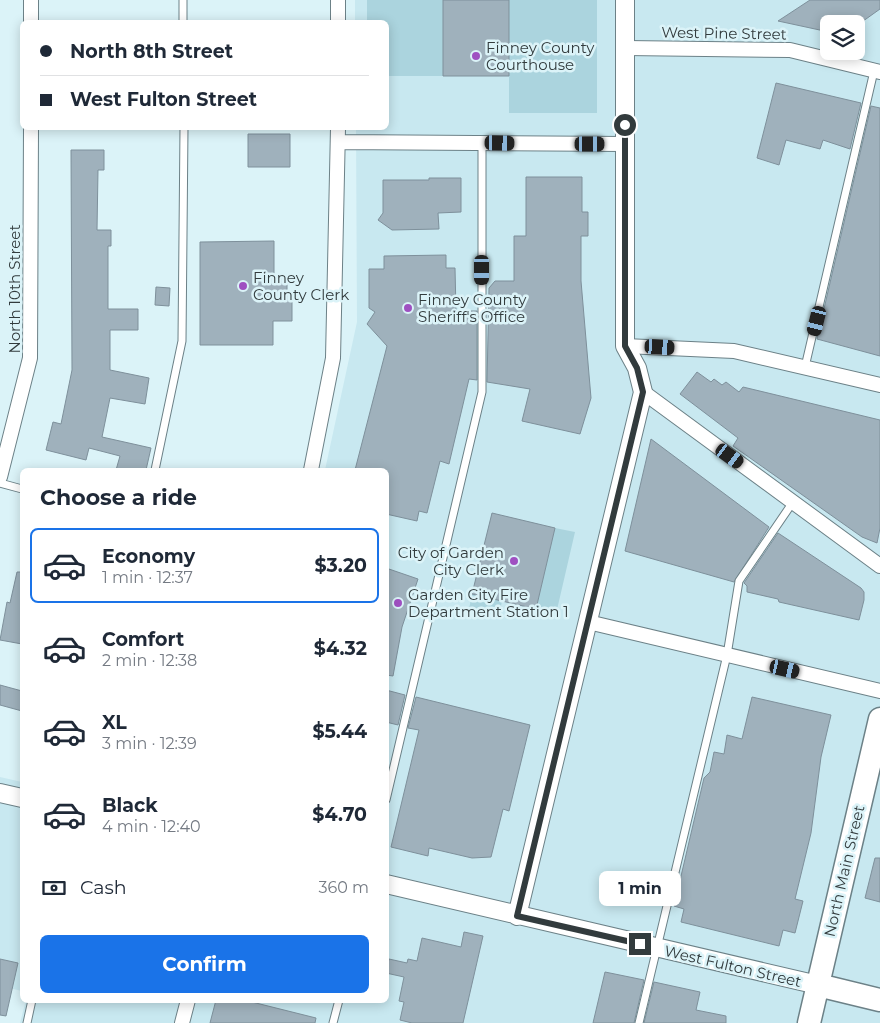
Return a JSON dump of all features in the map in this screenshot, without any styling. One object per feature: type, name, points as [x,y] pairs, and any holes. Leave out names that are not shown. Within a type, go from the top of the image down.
[{"type":"main road","name":"North Main Street","points":[[809,1023],[880,719]]},
{"type":"main road","points":[[818,985],[880,1000]]},
{"type":"street","points":[[31,0],[31,20]]},
{"type":"street","points":[[338,0],[338,20]]},
{"type":"street","points":[[517,916],[643,392],[637,368],[625,346],[625,0]]},
{"type":"street","name":"West Pine Street","points":[[626,48],[790,50],[877,72]]},
{"type":"street","name":"North 10th Street","points":[[0,477],[30,358],[31,130]]},
{"type":"street","points":[[312,468],[333,358],[338,130]]},
{"type":"street","points":[[339,142],[625,144]]},
{"type":"street","points":[[625,346],[734,351],[880,385]]},
{"type":"street","points":[[643,392],[880,566]]},
{"type":"street","points":[[588,622],[880,691]]},
{"type":"street","points":[[0,793],[20,798]]},
{"type":"street","name":"West Fulton Street","points":[[389,885],[818,985]]},
{"type":"street","points":[[182,1023],[187,1003]]},
{"type":"lane","points":[[183,0],[183,20]]},
{"type":"lane","points":[[806,367],[877,72]]},
{"type":"lane","points":[[155,468],[182,341],[184,130]]},
{"type":"lane","points":[[389,787],[482,392],[482,143]]},
{"type":"lane","points":[[0,483],[20,488]]},
{"type":"lane","points":[[639,1023],[727,655],[740,581],[793,502]]},
{"type":"lane","points":[[27,1023],[31,1003]]},
{"type":"lane","points":[[333,1023],[338,1003]]},
{"type":"shaded area","points":[[355,0],[880,0],[880,1023],[20,1023],[25,1003],[389,1003],[389,468],[325,468],[357,322],[356,130],[389,130],[389,20],[355,20]]},
{"type":"shaded area","points":[[367,0],[443,0],[443,76],[389,76],[389,20],[367,20]]},
{"type":"shaded area","points":[[509,0],[597,0],[597,113],[509,113]]},
{"type":"shaded area","points":[[555,528],[575,532],[556,614],[536,609]]},
{"type":"shaded area","points":[[472,594],[502,601],[499,616],[469,609]]},
{"type":"shaded area","points":[[0,777],[20,782],[20,991],[0,986]]},
{"type":"building","name":"Finney County Courthouse","points":[[443,0],[509,0],[509,76],[443,76]]},
{"type":"building","points":[[810,0],[880,0],[880,9],[865,20],[865,15],[820,15],[820,30],[778,21]]},
{"type":"building","points":[[776,83],[861,103],[850,149],[823,140],[820,149],[786,140],[779,165],[757,158]]},
{"type":"building","points":[[871,106],[880,108],[880,356],[817,339]]},
{"type":"building","points":[[248,134],[290,134],[290,167],[248,167]]},
{"type":"building","points":[[71,150],[104,150],[104,170],[98,170],[97,230],[111,230],[111,246],[108,246],[108,309],[138,309],[138,330],[110,330],[110,370],[149,378],[145,404],[110,398],[102,437],[151,448],[146,468],[117,468],[120,456],[89,448],[86,460],[46,450],[53,422],[61,424],[72,370]]},
{"type":"building","points":[[526,177],[582,177],[582,212],[588,212],[588,236],[581,236],[581,281],[591,398],[580,434],[522,421],[530,389],[487,382],[489,288],[495,281],[514,281],[514,236],[526,236]]},
{"type":"building","points":[[429,178],[461,178],[461,212],[438,213],[439,229],[392,230],[378,220],[383,213],[383,180],[429,180]]},
{"type":"building","name":"Finney County Clerk","points":[[274,241],[274,277],[287,277],[287,296],[292,296],[292,321],[273,321],[273,345],[200,345],[200,242]]},
{"type":"building","points":[[446,255],[446,268],[455,268],[456,311],[477,311],[477,380],[469,379],[449,464],[440,461],[427,513],[419,511],[417,521],[389,515],[389,468],[356,468],[387,346],[367,324],[375,312],[369,308],[369,269],[384,269],[384,256]]},
{"type":"building","points":[[156,287],[170,288],[169,306],[155,305]]},
{"type":"building","points":[[697,372],[711,382],[714,379],[722,385],[726,382],[739,392],[743,387],[880,420],[880,528],[877,543],[862,537],[733,446],[738,438],[680,394]]},
{"type":"building","points":[[651,439],[769,527],[734,582],[625,551]]},
{"type":"building","name":"City of Garden City Clerk","points":[[492,513],[555,528],[536,609],[472,594]]},
{"type":"building","points":[[778,533],[861,588],[864,592],[864,600],[859,620],[779,602],[778,599],[747,592],[747,586],[744,583]]},
{"type":"building","name":"Garden City Fire Department Station 1","points":[[389,569],[418,579],[402,627],[393,676],[389,675]]},
{"type":"building","points":[[17,572],[20,572],[20,644],[0,640],[7,602],[10,603]]},
{"type":"building","points":[[0,685],[20,690],[20,710],[0,705]]},
{"type":"building","points":[[389,691],[405,695],[398,725],[389,723]]},
{"type":"building","points":[[416,697],[530,725],[509,811],[503,809],[491,857],[472,858],[429,848],[428,856],[391,847],[419,730],[408,728]]},
{"type":"building","points":[[752,697],[831,715],[821,757],[811,833],[795,899],[803,901],[795,933],[783,930],[779,946],[681,922],[684,909],[674,906],[704,778],[710,772],[714,752],[724,754],[727,735],[742,739]]},
{"type":"building","points":[[875,858],[880,858],[880,902],[865,898]]},
{"type":"building","points":[[464,932],[483,936],[463,1023],[412,1023],[400,1020],[404,1002],[399,1001],[404,977],[389,974],[389,959],[407,963],[408,959],[417,961],[422,938],[461,947]]},
{"type":"building","points":[[0,959],[18,963],[6,1016],[0,1015]]},
{"type":"building","points":[[605,972],[644,980],[634,1023],[593,1023]]},
{"type":"building","points":[[654,982],[700,992],[696,1010],[726,1016],[726,1023],[644,1023]]},
{"type":"building","points":[[215,1003],[256,1003],[316,1018],[315,1023],[210,1023]]},
{"type":"place","name":"Finney County Courthouse","points":[[476,56]]},
{"type":"place","name":"Finney County Clerk","points":[[243,286]]},
{"type":"place","name":"Finney County Sheriff's Office","points":[[408,308]]},
{"type":"place","name":"City of Garden City Clerk","points":[[514,561]]},
{"type":"place","name":"Garden City Fire Department Station 1","points":[[398,603]]},
{"type":"route","points":[[625,125],[625,346],[637,368],[643,392],[517,916],[640,944]]}]
